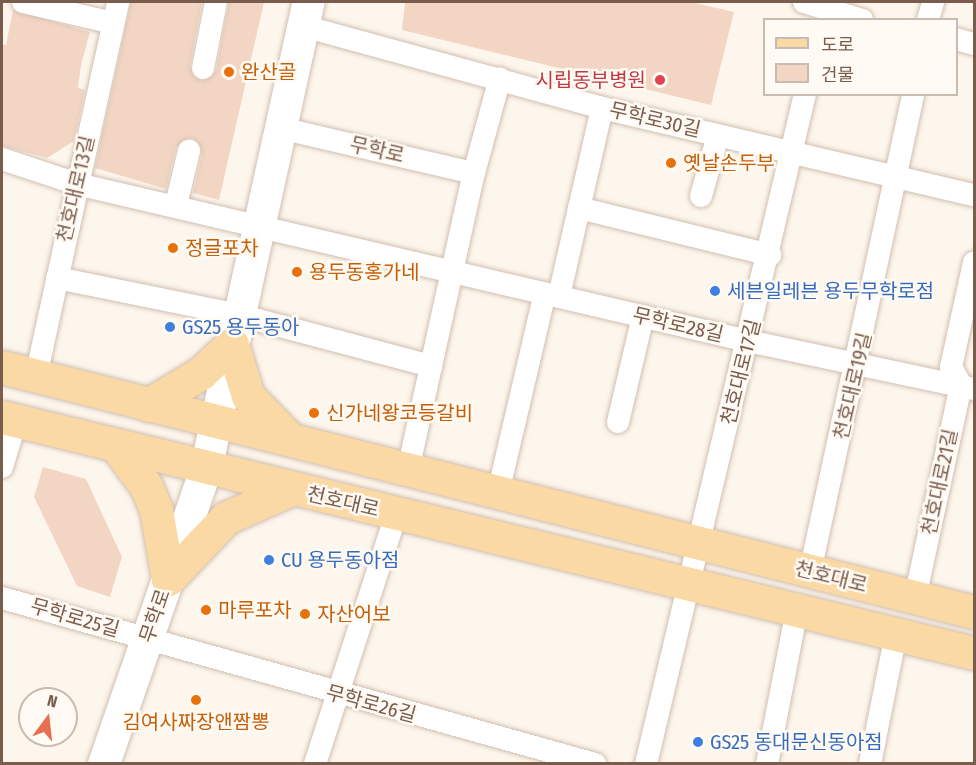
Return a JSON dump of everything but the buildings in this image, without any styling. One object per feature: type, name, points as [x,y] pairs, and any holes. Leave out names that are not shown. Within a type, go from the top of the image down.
[{"type":"main road","name":"무학로","points":[[104,764],[206,469],[214,421],[306,14]]},
{"type":"main road","points":[[148,405],[201,373],[235,330]]},
{"type":"main road","points":[[235,330],[248,396],[269,423],[292,441]]},
{"type":"main road","name":"천호대로","points":[[2,367],[975,612]]},
{"type":"main road","name":"천호대로","points":[[9,419],[396,515],[975,652]]},
{"type":"main road","points":[[117,447],[146,486],[156,510],[171,568],[226,518],[291,489]]},
{"type":"street","points":[[23,2],[116,12]]},
{"type":"street","points":[[203,68],[216,2]]},
{"type":"street","points":[[929,18],[933,2]]},
{"type":"street","points":[[818,7],[855,18]]},
{"type":"street","name":"천호대로13길","points":[[36,376],[76,184],[116,12]]},
{"type":"street","name":"무학로30길","points":[[306,14],[500,78],[602,108],[975,195]]},
{"type":"street","points":[[958,39],[975,44]]},
{"type":"street","points":[[408,470],[474,173],[500,78]]},
{"type":"street","name":"천호대로17길","points":[[686,584],[700,544],[770,255],[805,96]]},
{"type":"street","name":"천호대로19길","points":[[810,572],[899,176],[914,96]]},
{"type":"street","points":[[498,493],[552,295],[579,208],[602,108]]},
{"type":"street","name":"무학로","points":[[280,128],[474,173]]},
{"type":"street","points":[[701,196],[718,135]]},
{"type":"street","points":[[176,206],[189,151]]},
{"type":"street","name":"무학로28길","points":[[2,159],[76,184],[453,269],[552,295],[857,366],[968,387]]},
{"type":"street","points":[[579,208],[770,255]]},
{"type":"street","points":[[968,387],[951,367],[975,262]]},
{"type":"street","points":[[57,278],[235,330],[431,366]]},
{"type":"street","points":[[618,422],[643,316]]},
{"type":"street","name":"천호대로21길","points":[[915,598],[968,387]]},
{"type":"street","points":[[2,467],[9,419]]},
{"type":"street","points":[[315,764],[396,515]]},
{"type":"street","points":[[646,764],[686,584]]},
{"type":"street","name":"무학로25길","points":[[2,598],[148,639]]},
{"type":"street","name":"천호대로","points":[[767,764],[796,610]]},
{"type":"street","points":[[870,764],[896,634]]},
{"type":"street","name":"무학로26길","points":[[148,639],[338,695],[595,764]]},
{"type":"place","name":"완산골","points":[[229,72]]},
{"type":"place","name":"시립동부병원","points":[[660,80]]},
{"type":"place","name":"옛날손두부","points":[[671,163]]},
{"type":"place","name":"정글포차","points":[[173,248]]},
{"type":"place","name":"용두동홍가네","points":[[297,272]]},
{"type":"place","name":"세븐일레븐 용두무학로점","points":[[715,291]]},
{"type":"place","name":"GS25 용두동아","points":[[170,327]]},
{"type":"place","name":"신가네왕코등갈비","points":[[314,413]]},
{"type":"place","name":"CU 용두동아점","points":[[269,560]]},
{"type":"place","name":"마루포차","points":[[206,610]]},
{"type":"place","name":"자산어보","points":[[305,614]]},
{"type":"place","name":"김여사짜장앤짬뽕","points":[[196,700]]},
{"type":"place","name":"GS25 동대문신동아점","points":[[698,742]]}]
